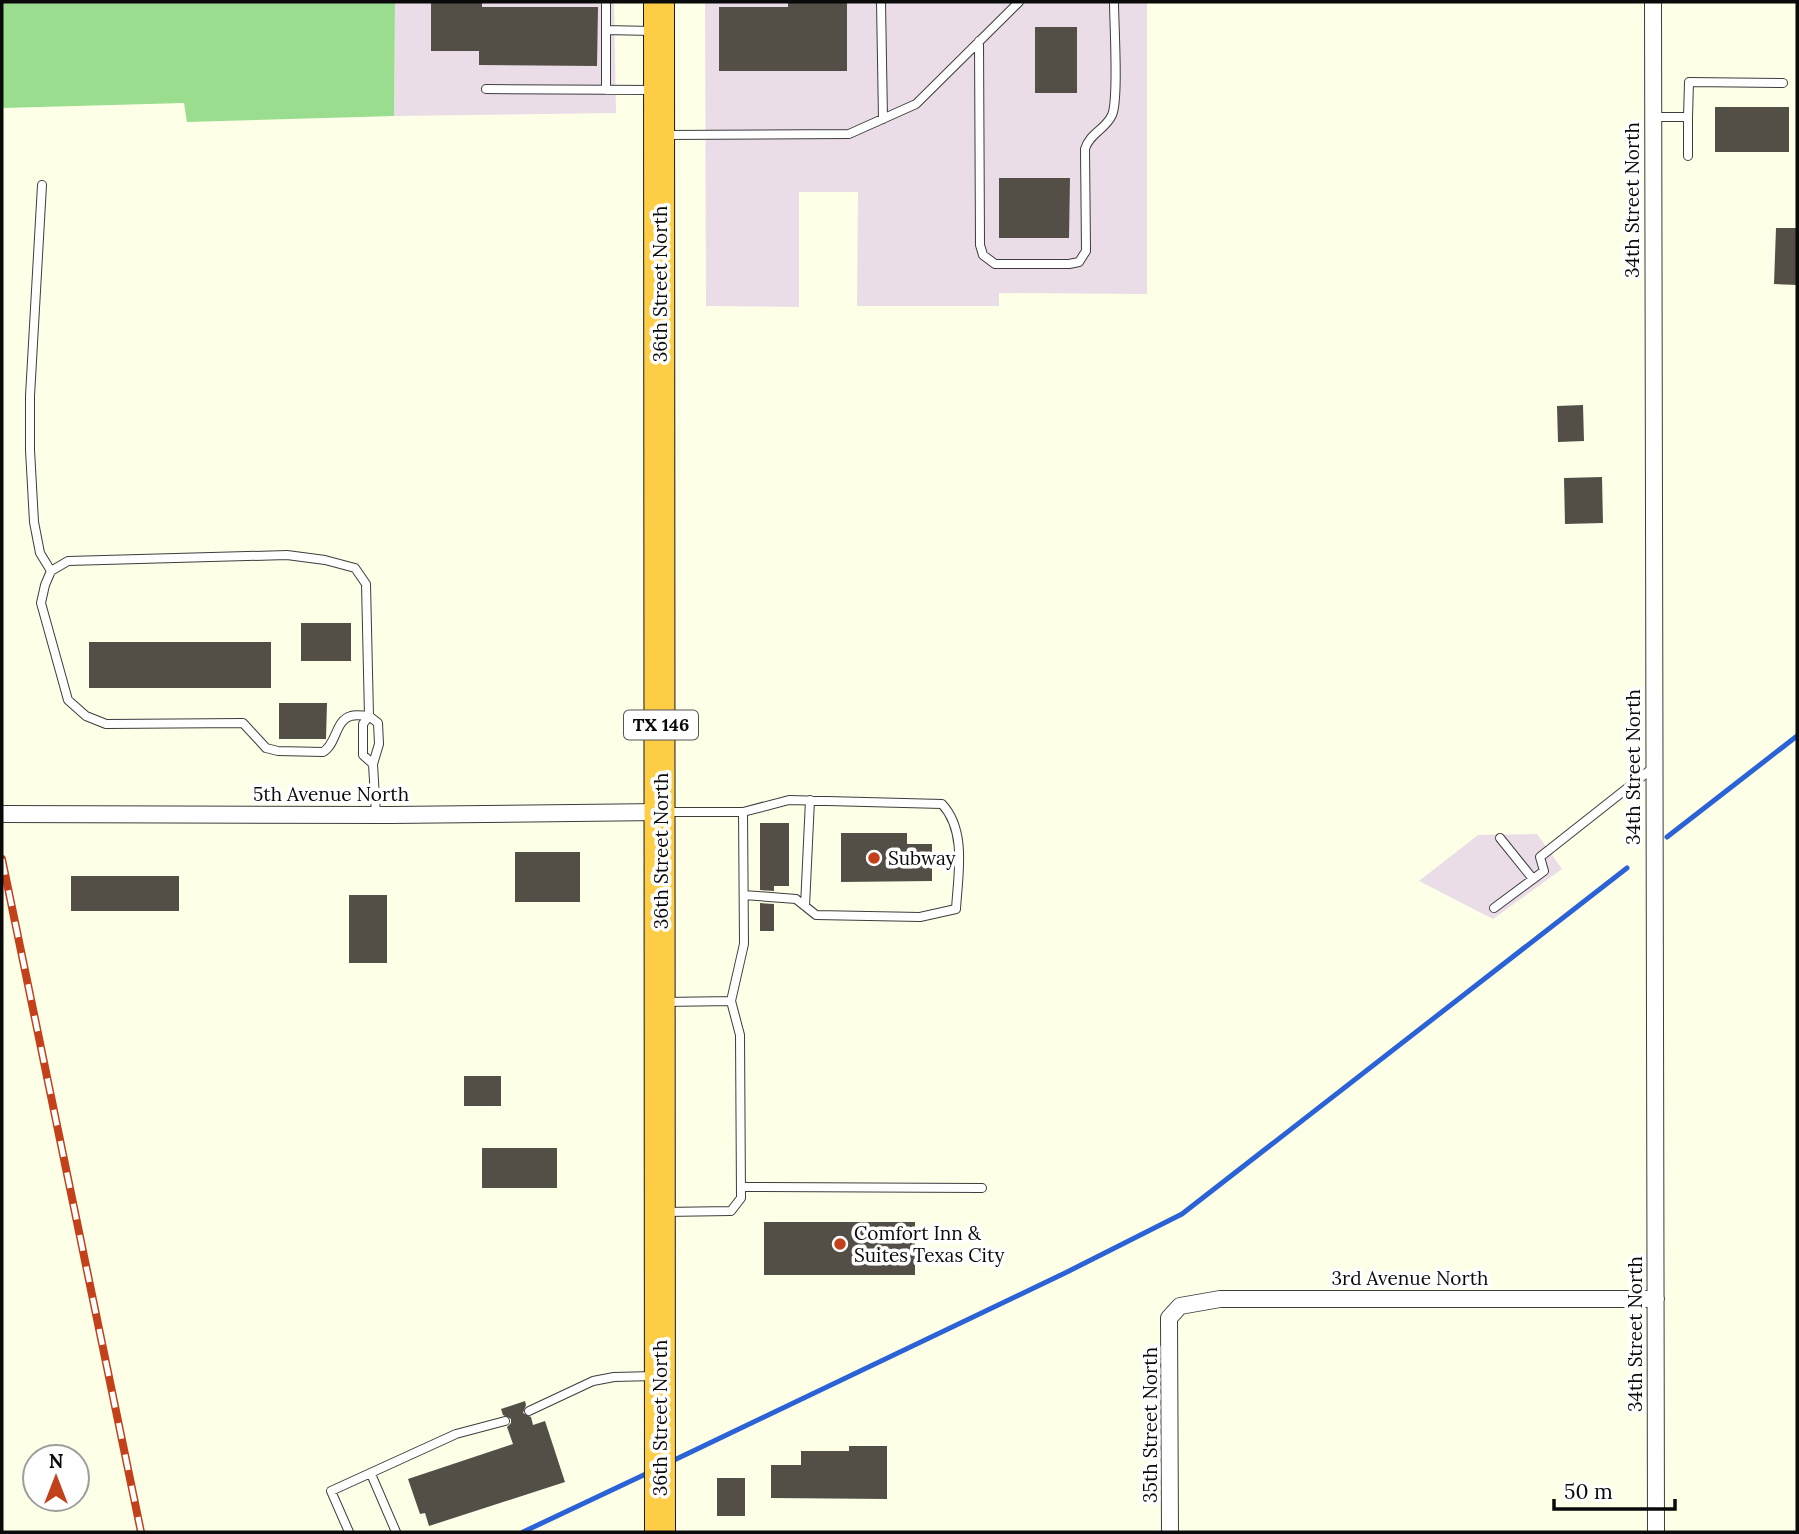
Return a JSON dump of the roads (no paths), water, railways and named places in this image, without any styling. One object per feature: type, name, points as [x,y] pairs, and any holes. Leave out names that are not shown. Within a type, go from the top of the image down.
[{"type":"highway","name":"36th Street North","points":[[659,16],[660,1518]]},
{"type":"street","name":"34th Street North","points":[[1653,2],[1656,1532]]},
{"type":"street","name":"5th Avenue North","points":[[2,814],[376,815],[661,812]]},
{"type":"street","name":"3rd Avenue North","points":[[1169,1318],[1180,1306],[1220,1299],[1656,1299]]},
{"type":"street","name":"35th Street North","points":[[1169,1318],[1170,1532]]},
{"type":"lane","points":[[606,2],[606,90]]},
{"type":"lane","points":[[881,2],[883,119]]},
{"type":"lane","points":[[660,135],[849,134],[916,104],[1019,2]]},
{"type":"lane","points":[[979,41],[980,245],[983,255],[995,264],[1079,262],[1086,251],[1085,149],[1087,142],[1107,123],[1115,105],[1114,2]]},
{"type":"lane","points":[[606,30],[659,16]]},
{"type":"lane","points":[[1688,156],[1689,82],[1783,83]]},
{"type":"lane","points":[[486,89],[660,90]]},
{"type":"lane","points":[[1653,117],[1688,117]]},
{"type":"lane","points":[[42,185],[30,396],[30,450],[34,522],[40,553],[51,571]]},
{"type":"lane","points":[[373,764],[363,755],[363,724],[369,716],[366,584],[355,568],[325,559],[287,555],[68,561],[51,571],[41,603],[68,700],[86,716],[106,724],[243,723],[266,748],[278,751],[323,752],[330,749],[342,722],[351,715],[369,716],[378,723],[379,744],[373,764],[376,815]]},
{"type":"lane","points":[[1494,908],[1544,871],[1540,857],[1654,767]]},
{"type":"lane","points":[[661,812],[743,812],[789,800],[810,800],[942,804],[953,815],[959,851],[956,909],[920,917],[816,915],[796,899],[744,895]]},
{"type":"lane","points":[[805,906],[810,800]]},
{"type":"lane","points":[[660,1212],[732,1211],[741,1198],[740,1035],[731,1001],[744,944],[743,812]]},
{"type":"lane","points":[[1500,838],[1533,879]]},
{"type":"lane","points":[[660,1002],[731,1001]]},
{"type":"lane","points":[[741,1187],[982,1188]]},
{"type":"lane","points":[[529,1412],[593,1381],[614,1377],[660,1376]]},
{"type":"lane","points":[[349,1532],[331,1491],[456,1434],[505,1421]]},
{"type":"lane","points":[[371,1474],[396,1532]]},
{"type":"waterway","points":[[1667,837],[1797,736]]},
{"type":"waterway","points":[[668,1463],[1182,1214],[1627,868]]},
{"type":"waterway","points":[[523,1532],[650,1472]]},
{"type":"railway","points":[[2,859],[141,1532]]},
{"type":"place","name":"Subway","points":[[874,858]]},
{"type":"place","name":"Comfort Inn & Suites Texas City","points":[[840,1244]]}]
